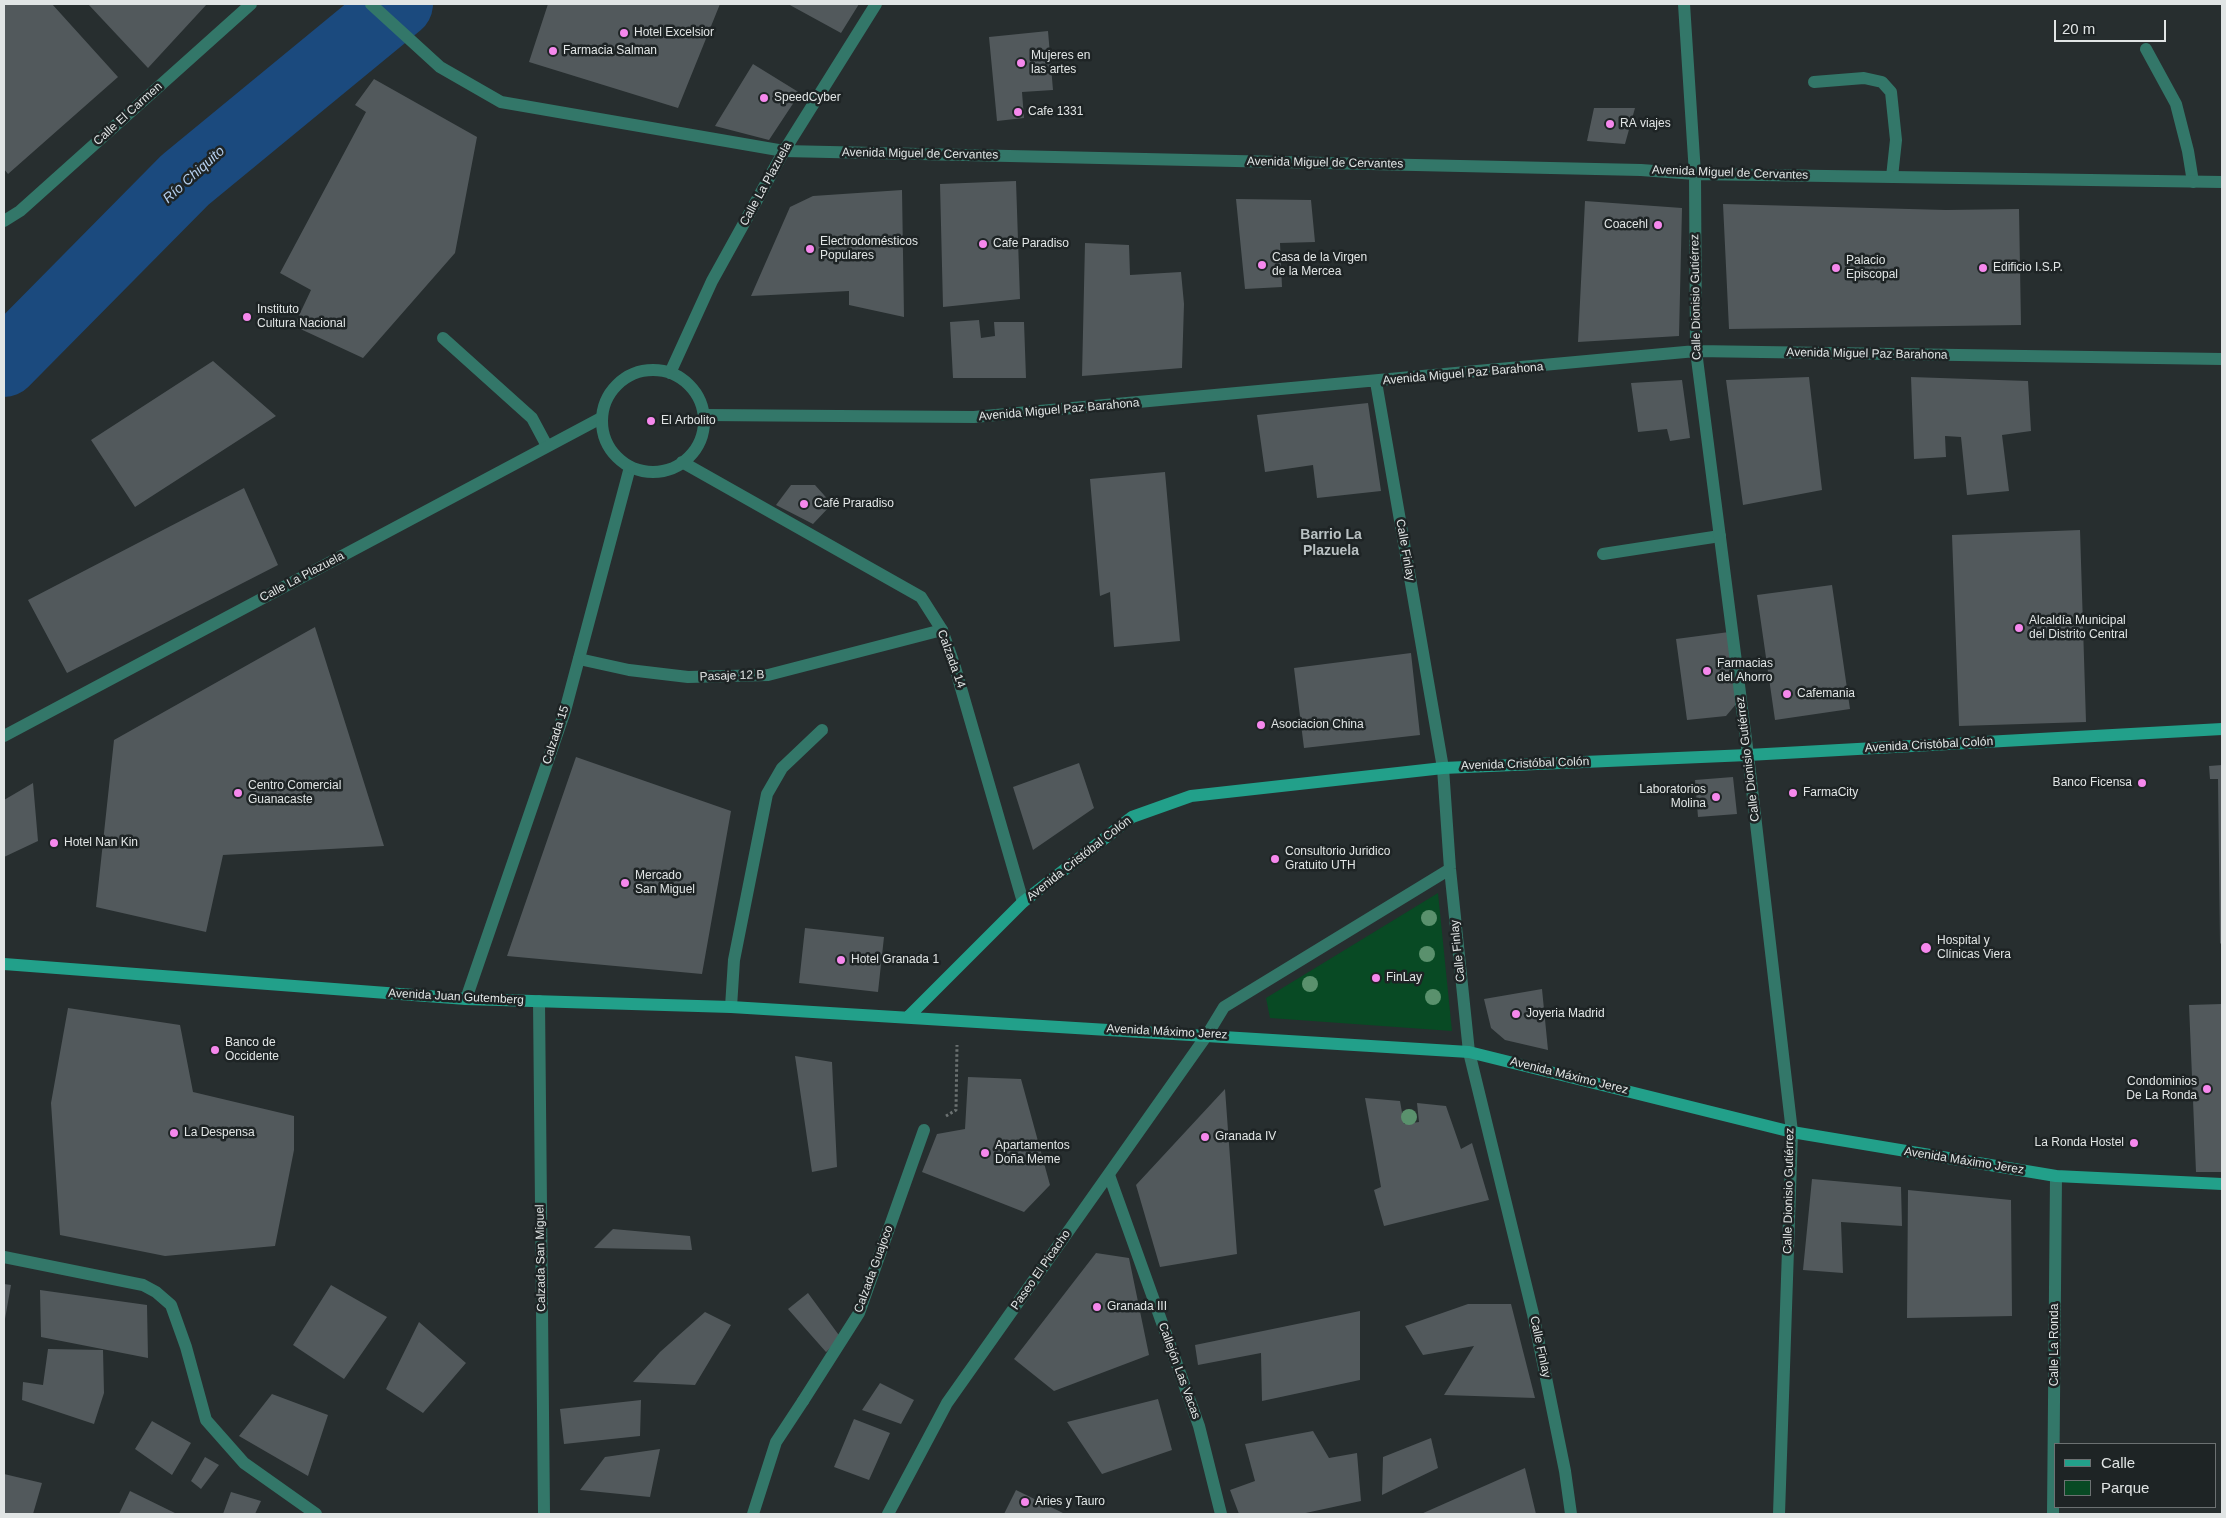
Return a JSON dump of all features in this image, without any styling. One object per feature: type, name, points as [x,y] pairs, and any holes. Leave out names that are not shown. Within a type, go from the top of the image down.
[{"type":"main road","name":"Avenida Cristóbal Colón","points":[[908,1017],[1023,902],[1132,817],[1191,796],[1443,768],[1748,755],[2222,729]]},
{"type":"main road","name":"Avenida Juan Gutemberg","points":[[4,964],[466,999],[731,1007],[908,1017]]},
{"type":"main road","name":"Avenida Máximo Jerez","points":[[908,1017],[1207,1034],[1469,1052],[1792,1132],[2056,1176],[2222,1184]]},
{"type":"street","name":"Calle El Carmen","points":[[4,221],[20,211],[251,4]]},
{"type":"street","name":"Avenida Miguel de Cervantes","points":[[371,4],[440,68],[501,102],[784,150],[1641,170],[1695,174],[2222,182]]},
{"type":"street","name":"Calle La Plazuela","points":[[670,373],[712,281],[784,150],[876,4]]},
{"type":"street","name":"Calle Dionisio Gutiérrez","points":[[1684,4],[1695,174],[1696,351],[1748,755],[1792,1132],[1779,1514]]},
{"type":"street","points":[[2146,48],[2176,104],[2188,151],[2193,182]]},
{"type":"street","points":[[1814,82],[1864,78],[1882,82],[1891,92],[1896,140],[1892,177]]},
{"type":"street","points":[[443,338],[532,418],[547,446]]},
{"type":"street","name":"Avenida Miguel Paz Barahona","points":[[704,415],[974,417],[1376,382],[1696,351],[2222,359]]},
{"type":"street","points":[[654,370],[670,373],[682,379],[693,389],[700,401],[704,415],[700,440],[693,452],[682,462],[668,470],[652,472],[630,467],[610,450],[603,434],[601,418],[612,388],[624,378],[639,372],[654,370]]},
{"type":"street","name":"Calle Finlay","points":[[1376,382],[1443,768],[1450,869],[1469,1052],[1533,1314],[1565,1471],[1571,1514]]},
{"type":"street","name":"Calle La Plazuela","points":[[4,736],[601,418]]},
{"type":"street","name":"Calzada 14","points":[[682,462],[921,596],[942,630],[954,664],[1023,902]]},
{"type":"street","name":"Calzada 15","points":[[466,999],[565,711],[630,467]]},
{"type":"street","points":[[1603,554],[1720,536]]},
{"type":"street","name":"Pasaje 12 B","points":[[579,659],[629,670],[688,677],[768,675],[942,630]]},
{"type":"street","points":[[731,1007],[734,960],[766,794],[782,768],[822,730]]},
{"type":"street","name":"Paseo El Picacho","points":[[888,1514],[947,1403],[1109,1175],[1224,1007],[1450,869]]},
{"type":"street","name":"Calzada San Miguel","points":[[539,1001],[544,1514]]},
{"type":"street","name":"Calzada Guajoco","points":[[753,1514],[776,1442],[859,1313],[924,1130]]},
{"type":"street","name":"Callejón Las Vacas","points":[[1109,1175],[1199,1426],[1221,1514]]},
{"type":"street","name":"Calle La Ronda","points":[[2053,1514],[2056,1176]]},
{"type":"street","points":[[4,1257],[143,1285],[156,1292],[171,1305],[186,1348],[206,1420],[244,1463],[300,1505],[316,1514]]},
{"type":"path","points":[[924,1130],[956,1110],[958,1020]]},
{"type":"green space","points":[[1438,893],[1452,1031],[1270,1018],[1266,998]]},
{"type":"building","points":[[4,4],[52,4],[118,77],[8,174],[4,169]]},
{"type":"building","points":[[88,4],[207,4],[148,68]]},
{"type":"building","name":"Hotel Excelsior","points":[[548,4],[720,4],[678,108],[529,62]]},
{"type":"building","points":[[788,4],[859,4],[841,33]]},
{"type":"building","name":"Mujeres en las artes","points":[[1048,31],[1053,90],[1022,92],[1024,118],[997,121],[989,37]]},
{"type":"building","name":"SpeedCyber","points":[[753,64],[800,93],[769,140],[715,126]]},
{"type":"building","points":[[374,79],[477,137],[455,253],[363,358],[294,326],[311,290],[280,273],[366,112],[355,105]]},
{"type":"building","name":"RA viajes","points":[[1594,108],[1635,108],[1625,144],[1587,141]]},
{"type":"building","points":[[1016,181],[1020,299],[943,307],[940,184]]},
{"type":"building","points":[[902,190],[904,317],[849,305],[849,291],[751,296],[790,207],[813,196]]},
{"type":"building","name":"Casa de la Virgen de la Mercea","points":[[1236,199],[1311,200],[1315,242],[1280,243],[1282,287],[1245,289]]},
{"type":"building","points":[[1585,201],[1682,208],[1679,336],[1578,342]]},
{"type":"building","name":"Palacio Episcopal","points":[[1723,204],[1946,210],[2019,209],[2021,325],[1729,329]]},
{"type":"building","points":[[1085,243],[1129,245],[1130,275],[1181,272],[1184,304],[1182,368],[1082,376]]},
{"type":"building","points":[[979,320],[981,338],[995,336],[994,322],[1024,322],[1026,378],[953,378],[950,322]]},
{"type":"building","points":[[213,361],[276,416],[135,507],[91,440]]},
{"type":"building","points":[[1809,377],[1822,490],[1743,505],[1726,380]]},
{"type":"building","points":[[1911,377],[2028,381],[2031,431],[2002,435],[2009,491],[1967,495],[1961,437],[1945,436],[1946,457],[1914,459]]},
{"type":"building","points":[[1682,380],[1690,438],[1670,441],[1667,429],[1638,432],[1631,383]]},
{"type":"building","points":[[1368,403],[1381,491],[1317,498],[1313,465],[1265,472],[1257,415]]},
{"type":"building","points":[[1165,472],[1180,641],[1114,647],[1110,592],[1100,596],[1090,479]]},
{"type":"building","name":"Café Praradiso","points":[[791,485],[815,485],[832,504],[813,524],[776,505]]},
{"type":"building","points":[[244,488],[278,565],[67,673],[28,600]]},
{"type":"building","name":"Alcaldía Municipal del Distrito Central","points":[[2080,530],[2086,722],[1959,726],[1952,535]]},
{"type":"building","points":[[1832,585],[1850,709],[1775,720],[1757,595]]},
{"type":"building","name":"Centro Comercial Guanacaste","points":[[315,627],[384,846],[223,855],[206,932],[96,907],[114,740]]},
{"type":"building","name":"Farmacias del Ahorro","points":[[1729,632],[1737,703],[1726,716],[1687,720],[1676,639]]},
{"type":"building","points":[[1411,653],[1420,735],[1304,748],[1294,668]]},
{"type":"building","name":"Mercado San Miguel","points":[[576,757],[731,811],[702,974],[507,956]]},
{"type":"building","points":[[1079,763],[1094,808],[1033,850],[1013,787]]},
{"type":"building","points":[[2222,765],[2222,942],[2220,944],[2218,779],[2210,779],[2209,766]]},
{"type":"building","name":"Laboratorios Molina","points":[[1733,777],[1737,814],[1698,817],[1695,780]]},
{"type":"building","points":[[33,783],[38,841],[4,857],[4,800]]},
{"type":"building","name":"Hotel Granada 1","points":[[805,928],[884,937],[878,992],[799,983]]},
{"type":"building","name":"Joyeria Madrid","points":[[1542,989],[1548,1050],[1505,1040],[1491,1028],[1484,999]]},
{"type":"building","name":"Condominios De La Ronda","points":[[2222,1004],[2222,1172],[2196,1172],[2189,1005]]},
{"type":"building","name":"La Despensa","points":[[68,1008],[180,1025],[193,1092],[294,1116],[294,1150],[275,1246],[165,1256],[60,1235],[51,1103]]},
{"type":"building","points":[[795,1056],[832,1062],[837,1167],[812,1172]]},
{"type":"building","name":"Apartamentos Doña Meme","points":[[968,1077],[1021,1079],[1050,1185],[1024,1212],[922,1172],[937,1134],[965,1129]]},
{"type":"building","name":"Granada IV","points":[[1225,1089],[1237,1254],[1160,1267],[1136,1185]]},
{"type":"building","points":[[1365,1098],[1400,1101],[1404,1124],[1419,1122],[1417,1103],[1446,1106],[1461,1149],[1472,1143],[1489,1200],[1384,1226],[1374,1190],[1381,1187]]},
{"type":"building","points":[[1812,1179],[1901,1187],[1902,1226],[1841,1222],[1843,1273],[1803,1270]]},
{"type":"building","points":[[1908,1190],[2011,1200],[2012,1316],[1907,1318]]},
{"type":"building","points":[[613,1229],[690,1236],[692,1250],[594,1248]]},
{"type":"building","name":"Granada III","points":[[1096,1253],[1129,1258],[1149,1355],[1054,1391],[1014,1359]]},
{"type":"building","points":[[4,1284],[11,1285],[5,1319],[4,1319]]},
{"type":"building","points":[[331,1285],[387,1317],[344,1379],[293,1345]]},
{"type":"building","points":[[40,1290],[147,1305],[148,1358],[41,1337]]},
{"type":"building","points":[[808,1293],[841,1338],[826,1352],[788,1309]]},
{"type":"building","points":[[1468,1304],[1511,1304],[1535,1398],[1444,1395],[1474,1346],[1423,1355],[1405,1326]]},
{"type":"building","points":[[1360,1311],[1360,1380],[1262,1401],[1261,1353],[1198,1365],[1195,1345]]},
{"type":"building","points":[[705,1312],[731,1325],[695,1385],[633,1382],[660,1352]]},
{"type":"building","points":[[419,1322],[466,1363],[423,1413],[386,1389]]},
{"type":"building","points":[[48,1349],[103,1350],[104,1393],[94,1424],[22,1400],[23,1382],[43,1385]]},
{"type":"building","points":[[880,1383],[914,1400],[901,1424],[862,1410]]},
{"type":"building","points":[[272,1394],[328,1415],[308,1476],[239,1436]]},
{"type":"building","points":[[1158,1399],[1172,1450],[1102,1474],[1067,1422]]},
{"type":"building","points":[[641,1400],[640,1436],[564,1444],[560,1409]]},
{"type":"building","points":[[854,1419],[890,1433],[869,1480],[834,1467]]},
{"type":"building","points":[[152,1421],[191,1443],[172,1475],[135,1449]]},
{"type":"building","points":[[1313,1431],[1329,1458],[1357,1453],[1361,1501],[1301,1514],[1239,1514],[1230,1490],[1255,1481],[1245,1444]]},
{"type":"building","points":[[1431,1438],[1438,1468],[1382,1495],[1383,1457]]},
{"type":"building","points":[[660,1449],[650,1497],[580,1490],[605,1457]]},
{"type":"building","points":[[205,1457],[219,1465],[201,1489],[191,1481]]},
{"type":"building","points":[[1525,1468],[1536,1514],[1421,1514]]},
{"type":"building","points":[[4,1474],[42,1483],[33,1514],[4,1514]]},
{"type":"building","name":"Aries y Tauro","points":[[1016,1490],[1065,1514],[1004,1514]]},
{"type":"building","points":[[130,1491],[177,1514],[119,1514]]},
{"type":"building","points":[[231,1492],[261,1501],[255,1514],[223,1514]]},
{"type":"waterway","name":"Río Chiquito","points":[[4,363],[185,180],[399,4]]},
{"type":"place","name":"Hotel Excelsior","points":[[624,33]]},
{"type":"place","name":"Farmacia Salman","points":[[553,51]]},
{"type":"place","name":"Mujeres en las artes","points":[[1021,63]]},
{"type":"place","name":"SpeedCyber","points":[[764,98]]},
{"type":"place","name":"Cafe 1331","points":[[1018,112]]},
{"type":"place","name":"RA viajes","points":[[1610,124]]},
{"type":"place","name":"Coacehl","points":[[1658,225]]},
{"type":"place","name":"Cafe Paradiso","points":[[983,244]]},
{"type":"place","name":"Electrodomésticos Populares","points":[[810,249]]},
{"type":"place","name":"Casa de la Virgen de la Mercea","points":[[1262,265]]},
{"type":"place","name":"Palacio Episcopal","points":[[1836,268]]},
{"type":"place","name":"Edificio I.S.P.","points":[[1983,268]]},
{"type":"place","name":"Instituto Cultura Nacional","points":[[247,317]]},
{"type":"place","name":"El Arbolito","points":[[651,421]]},
{"type":"place","name":"Café Praradiso","points":[[804,504]]},
{"type":"place","name":"Alcaldía Municipal del Distrito Central","points":[[2019,628]]},
{"type":"place","name":"Farmacias del Ahorro","points":[[1707,671]]},
{"type":"place","name":"Cafemania","points":[[1787,694]]},
{"type":"place","name":"Asociacion China","points":[[1261,725]]},
{"type":"place","name":"Banco Ficensa","points":[[2142,783]]},
{"type":"place","name":"Centro Comercial Guanacaste","points":[[238,793]]},
{"type":"place","name":"FarmaCity","points":[[1793,793]]},
{"type":"place","name":"Laboratorios Molina","points":[[1716,797]]},
{"type":"place","name":"Hotel Nan Kin","points":[[54,843]]},
{"type":"place","name":"Consultorio Juridico Gratuito UTH","points":[[1275,859]]},
{"type":"place","name":"Mercado San Miguel","points":[[625,883]]},
{"type":"place","name":"Hospital y Clínicas Viera","points":[[1926,948]]},
{"type":"place","name":"Hotel Granada 1","points":[[841,960]]},
{"type":"place","name":"FinLay","points":[[1376,978]]},
{"type":"place","name":"Joyeria Madrid","points":[[1516,1014]]},
{"type":"place","name":"Banco de Occidente","points":[[215,1050]]},
{"type":"place","name":"Condominios De La Ronda","points":[[2207,1089]]},
{"type":"place","name":"La Despensa","points":[[174,1133]]},
{"type":"place","name":"Granada IV","points":[[1205,1137]]},
{"type":"place","name":"La Ronda Hostel","points":[[2134,1143]]},
{"type":"place","name":"Apartamentos Doña Meme","points":[[985,1153]]},
{"type":"place","name":"Granada III","points":[[1097,1307]]},
{"type":"place","name":"Aries y Tauro","points":[[1025,1502]]},
{"type":"district","name":"Barrio La Plazuela","points":[[1331,544]]}]
